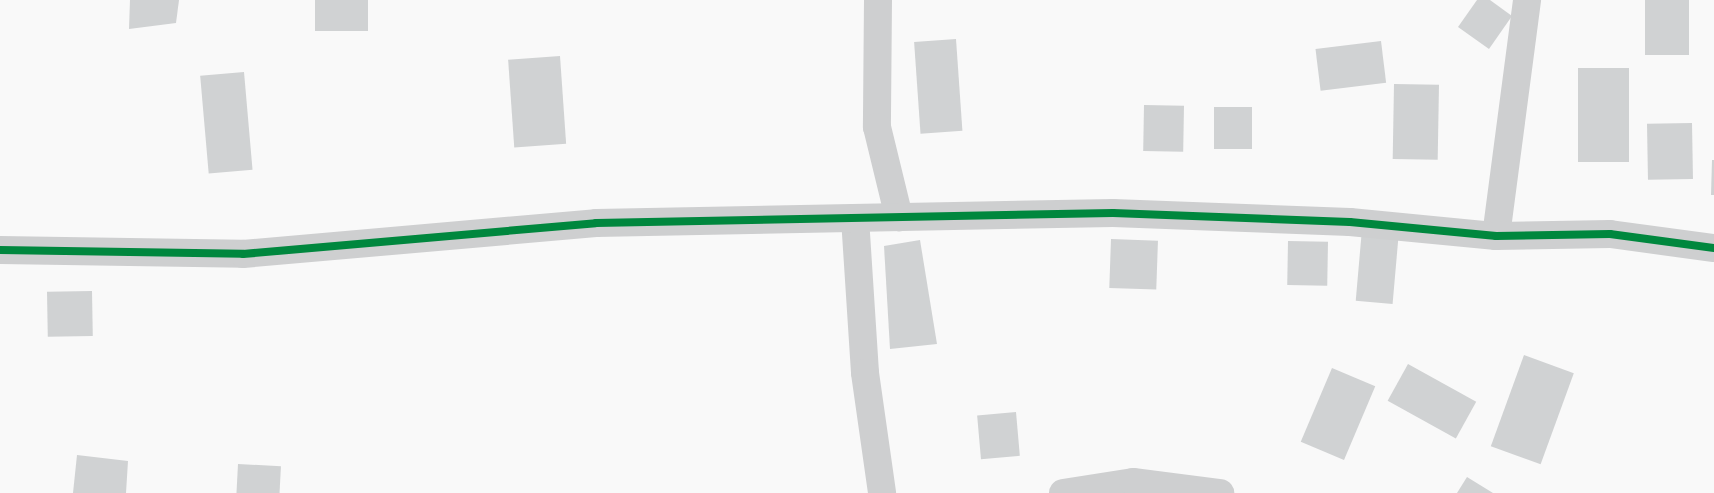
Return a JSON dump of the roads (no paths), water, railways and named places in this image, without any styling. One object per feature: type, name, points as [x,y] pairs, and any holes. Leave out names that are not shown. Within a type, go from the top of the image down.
[{"type":"street","points":[[878,0],[877,127],[899,217]]},
{"type":"street","points":[[1496,236],[1527,0]]},
{"type":"street","points":[[0,250],[243,254],[596,223],[1113,213],[1350,222],[1496,236],[1610,234],[1714,248]]},
{"type":"street","points":[[855,218],[865,373],[882,493]]},
{"type":"street","points":[[1063,493],[1133,482],[1220,493]]}]
